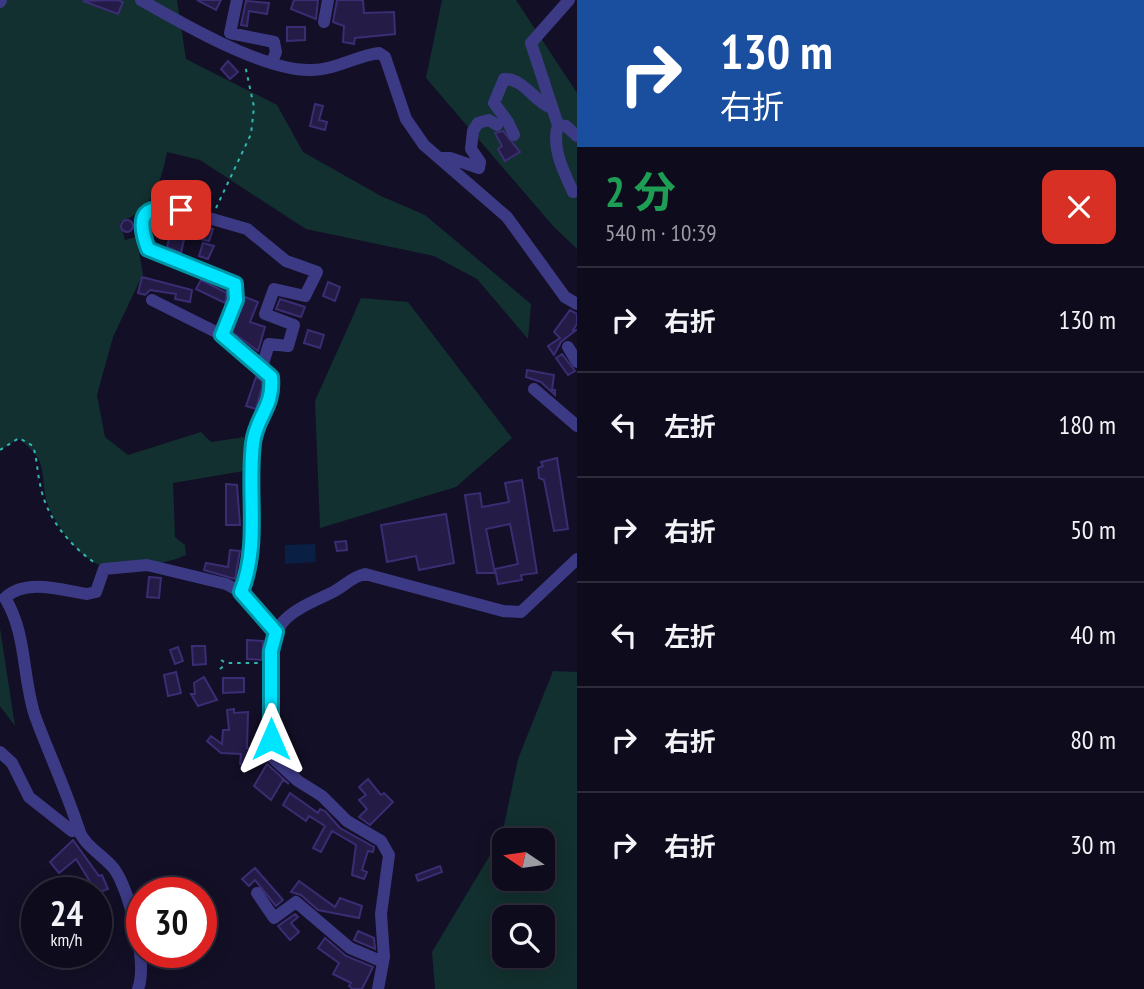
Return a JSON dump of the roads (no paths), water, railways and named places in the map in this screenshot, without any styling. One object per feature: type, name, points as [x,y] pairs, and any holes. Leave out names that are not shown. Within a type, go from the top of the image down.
[{"type":"street","points":[[141,0],[242,51],[309,71],[334,66],[358,56],[379,53],[385,57],[406,119],[424,145],[499,208],[565,297],[577,304]]},
{"type":"street","points":[[237,0],[229,24],[230,33],[274,42],[276,52],[272,62]]},
{"type":"street","points":[[324,22],[328,0]]},
{"type":"street","points":[[569,0],[531,44],[531,52],[538,60],[558,125],[555,135],[560,160],[573,192]]},
{"type":"street","points":[[514,135],[494,103],[504,79],[515,80],[544,106],[552,108]]},
{"type":"street","points":[[439,158],[450,158],[479,168],[480,162],[471,149],[473,131],[478,123],[489,120],[497,125]]},
{"type":"street","points":[[558,125],[566,126],[577,136]]},
{"type":"street","points":[[222,335],[236,300],[235,284],[148,249],[141,230],[145,214],[151,209],[163,207],[247,229],[286,261],[317,272],[306,296],[274,289],[265,314],[294,325],[288,346],[270,344],[262,367]]},
{"type":"street","points":[[152,300],[222,335],[271,377],[272,397],[253,442],[250,512],[254,539],[250,570],[241,592]]},
{"type":"street","points":[[568,347],[577,362]]},
{"type":"street","points":[[534,389],[577,426]]},
{"type":"street","points":[[378,989],[383,962],[381,914],[389,855],[381,841],[346,821],[322,796],[298,781],[273,758],[272,664],[276,632],[295,612],[334,591],[352,577],[365,574],[503,611],[521,612],[577,559]]},
{"type":"street","points":[[138,989],[139,951],[124,887],[113,868],[79,830],[36,717],[26,683],[18,619],[5,598],[14,589],[31,587],[87,594],[96,592],[104,569],[147,565],[226,584],[241,592],[276,632]]},
{"type":"street","points":[[0,752],[12,763],[29,797],[72,831],[79,830]]},
{"type":"street","points":[[257,893],[274,918],[296,902],[350,948],[383,962]]},
{"type":"water","points":[[315,544],[316,562],[285,564],[285,545]]}]
